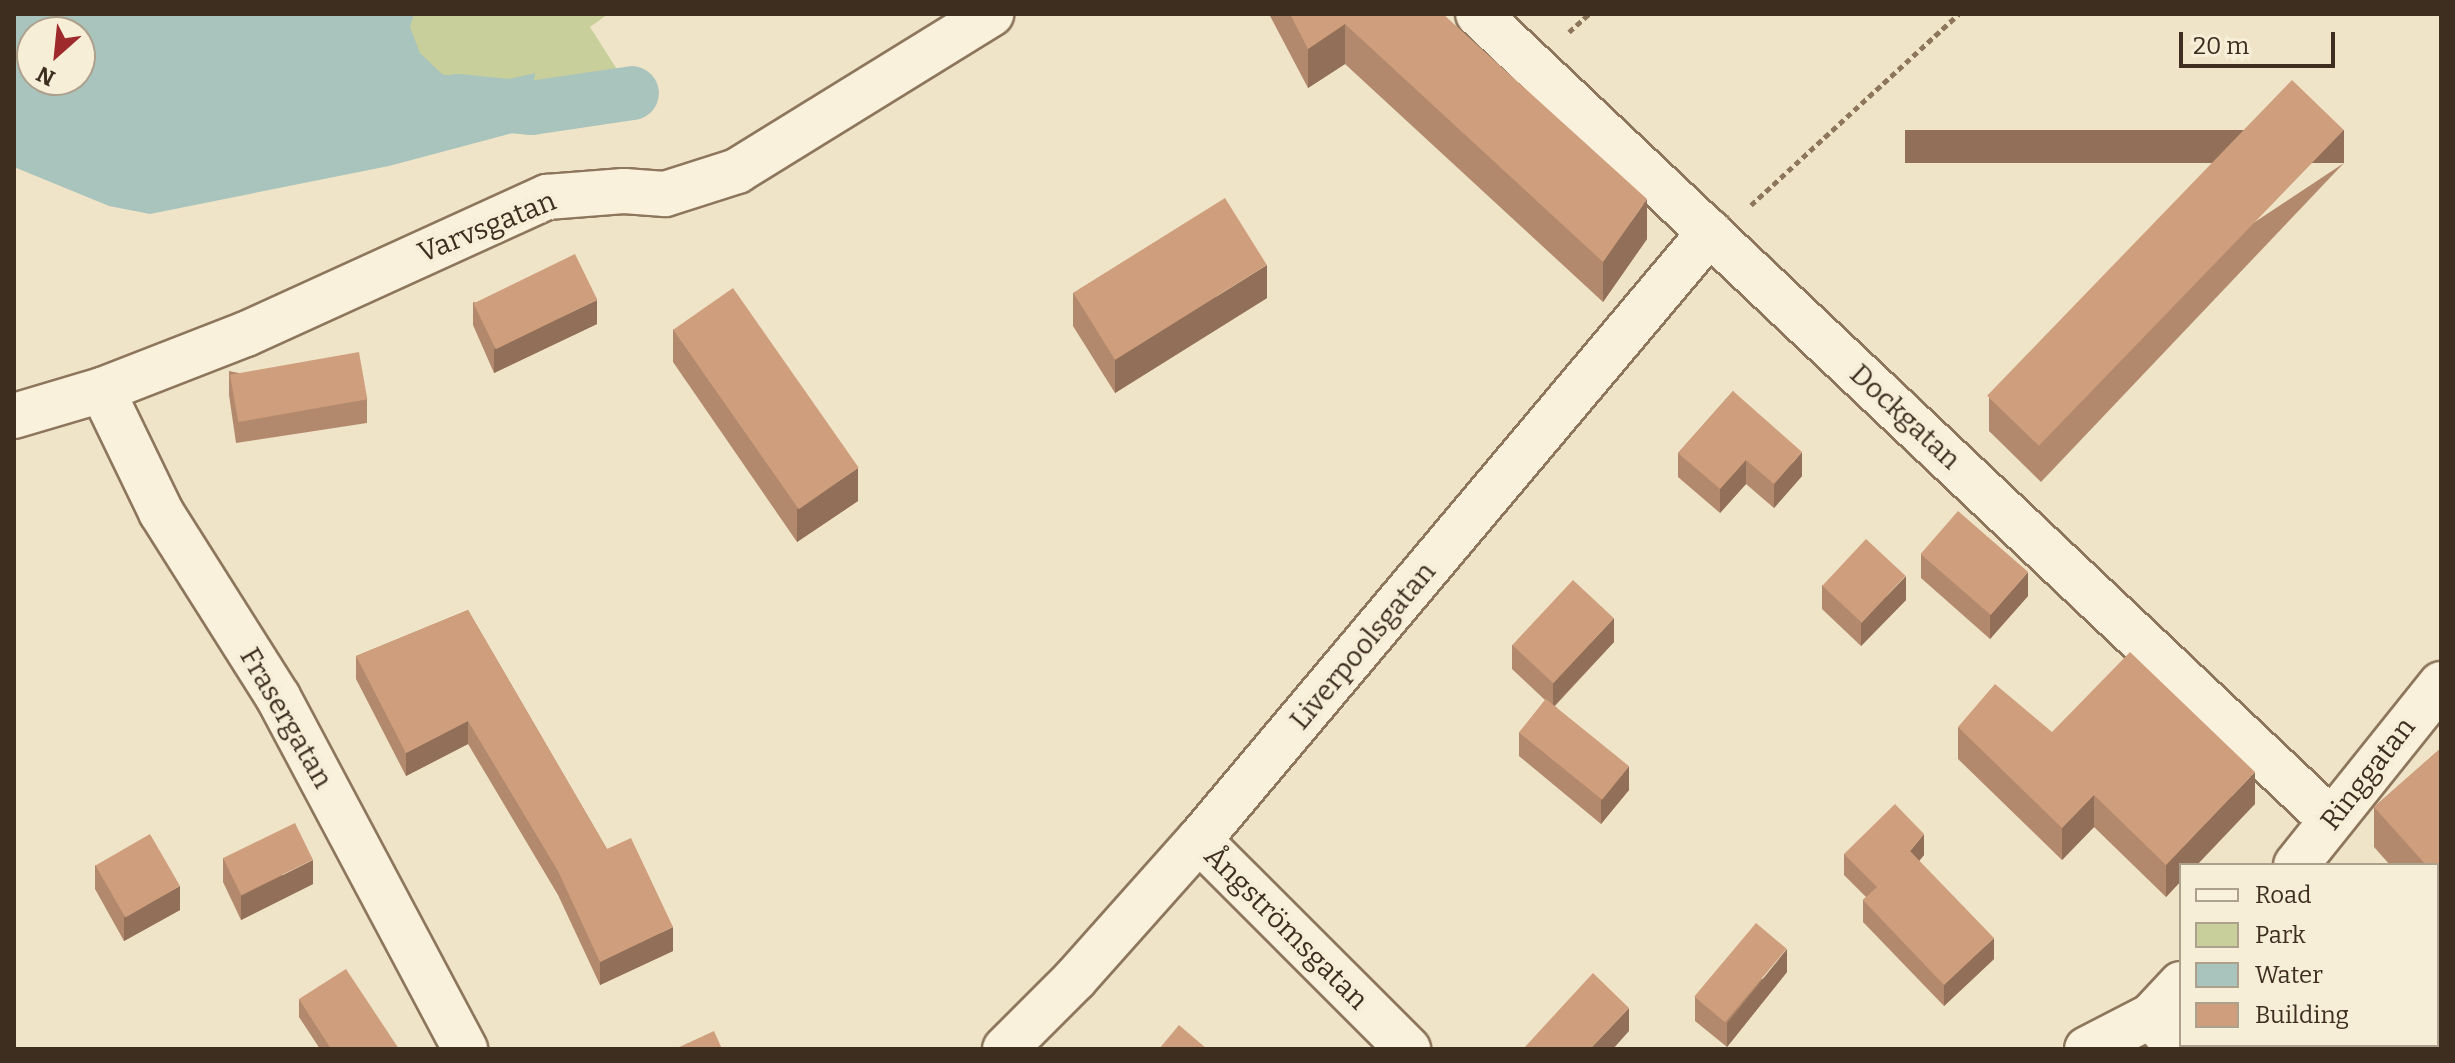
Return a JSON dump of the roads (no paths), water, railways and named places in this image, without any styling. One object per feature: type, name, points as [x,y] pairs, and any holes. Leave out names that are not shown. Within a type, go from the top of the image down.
[{"type":"street","name":"Varvsgatan","points":[[14,416],[102,390],[246,334],[547,197],[624,191],[665,194],[737,171],[991,14]]},
{"type":"street","name":"Dockgatan","points":[[1478,14],[2331,820]]},
{"type":"street","name":"Liverpoolsgatan","points":[[1005,1049],[1075,979],[1199,840],[1710,232]]},
{"type":"street","name":"Frasergatan","points":[[102,390],[161,512],[278,697],[465,1049]]},
{"type":"street","name":"Ringgatan","points":[[2298,863],[2441,684]]},
{"type":"street","name":"Ångströmsgatan","points":[[1199,840],[1408,1049]]},
{"type":"street","points":[[2087,1049],[2151,1016],[2179,986]]},
{"type":"street","points":[[2151,1016],[2179,1049]]},
{"type":"water","points":[[14,14],[414,14],[410,27],[420,53],[442,74],[487,84],[535,73],[531,108],[550,123],[389,166],[150,214],[109,206],[14,167]]},
{"type":"waterway","points":[[457,101],[531,108],[632,93]]}]
